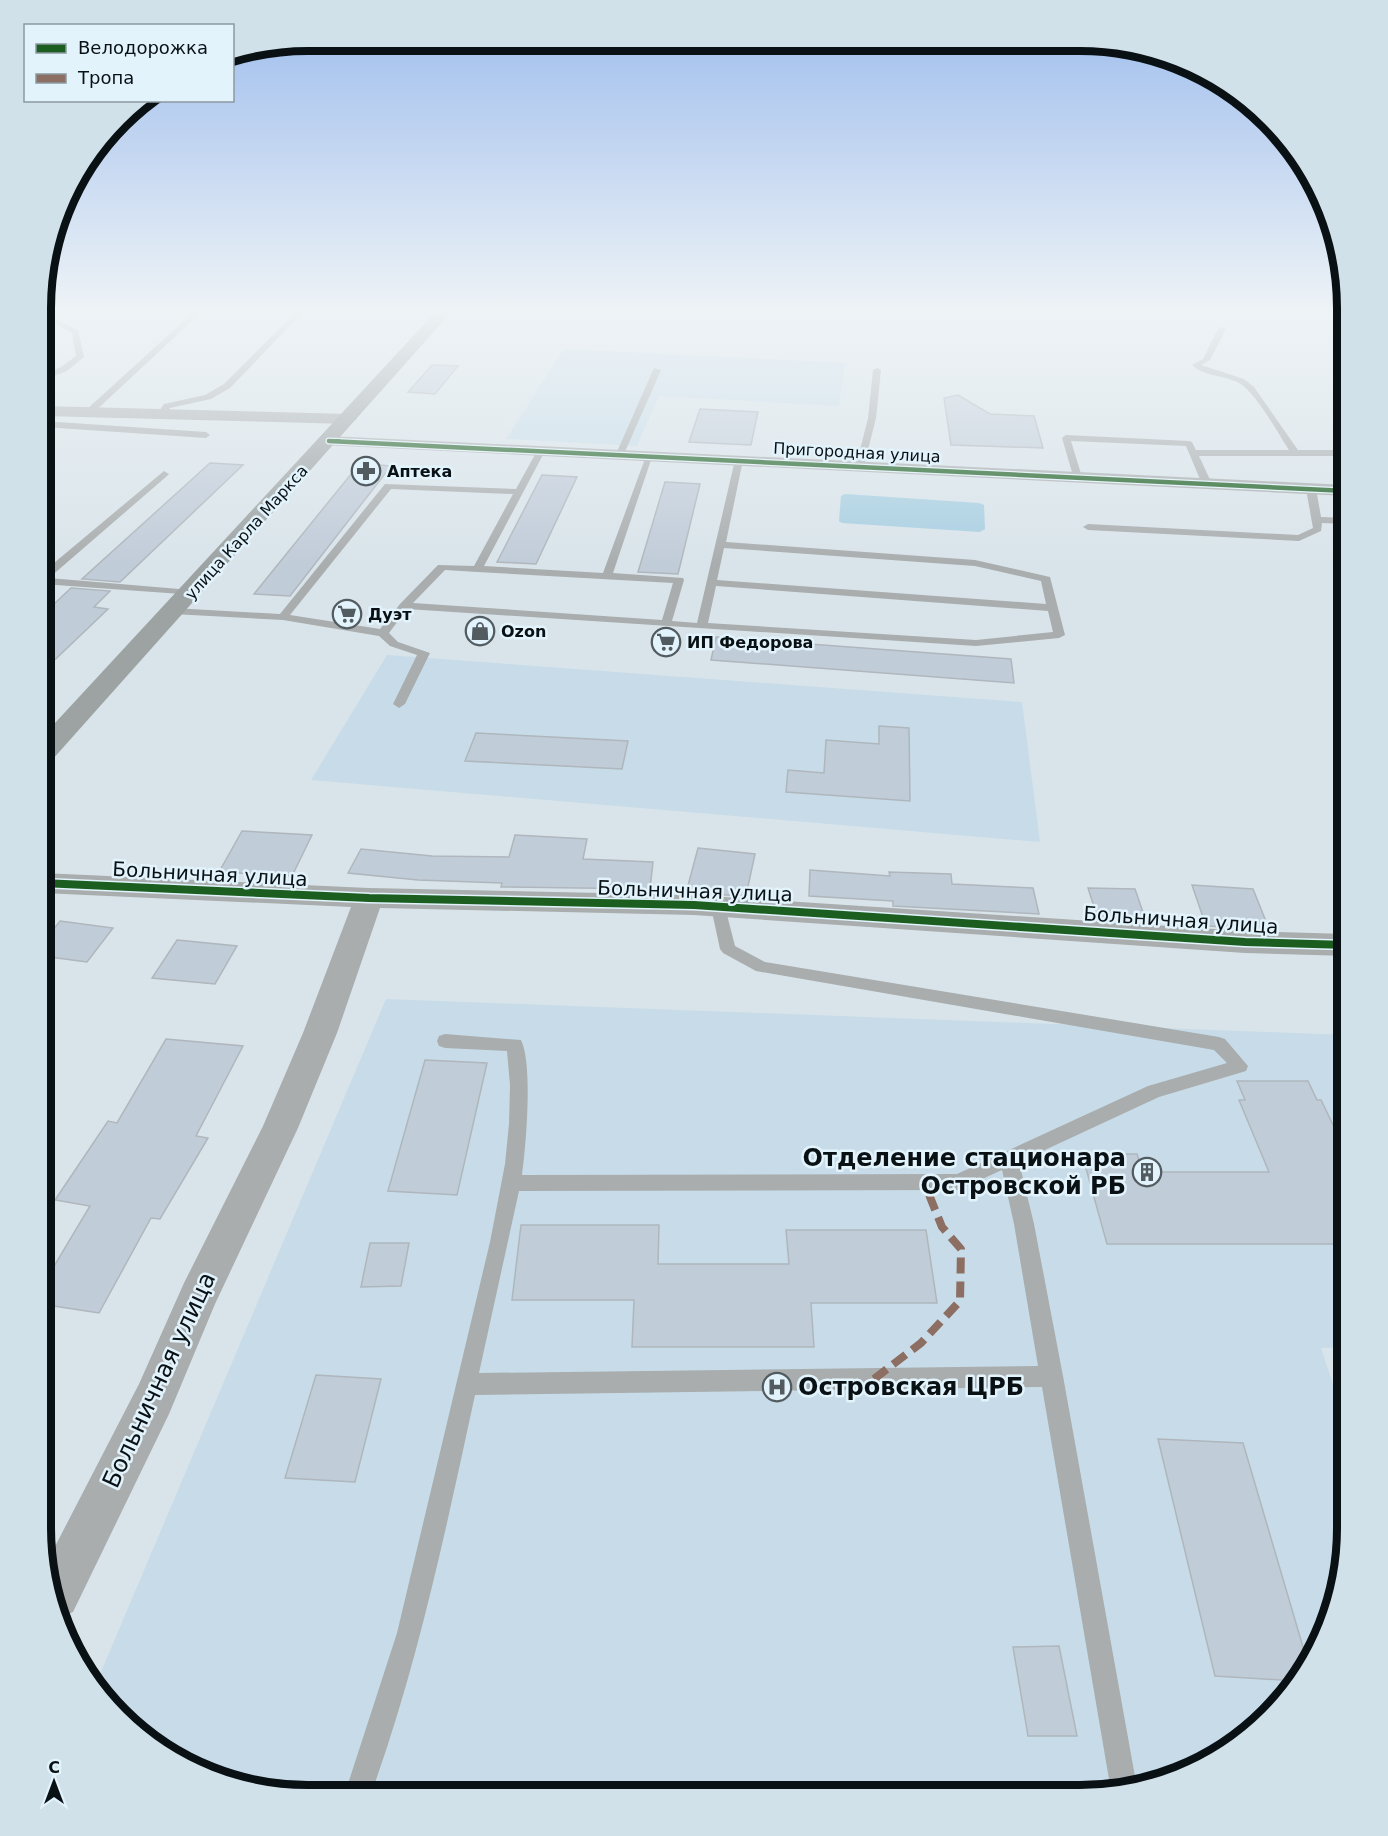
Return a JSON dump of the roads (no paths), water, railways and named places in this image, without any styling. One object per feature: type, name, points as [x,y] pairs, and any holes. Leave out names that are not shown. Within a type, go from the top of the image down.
[{"type":"main road","name":"улица Карла Маркса","points":[[51,743],[372,394]]},
{"type":"street","points":[[51,411],[349,419]]},
{"type":"street","name":"Пригородная улица","points":[[329,441],[1337,490]]},
{"type":"street","name":"Больничная улица","points":[[51,883],[369,898],[718,907],[1245,942],[1337,945]]},
{"type":"street","name":"Больничная улица","points":[[59,1589],[154,1399],[198,1296],[280,1128],[320,1033],[369,898]]},
{"type":"lane","points":[[89,412],[109,394]]},
{"type":"lane","points":[[161,414],[167,406],[214,394]]},
{"type":"lane","points":[[620,454],[647,394]]},
{"type":"lane","points":[[860,466],[872,418],[875,394]]},
{"type":"lane","points":[[1254,394],[1296,454]]},
{"type":"lane","points":[[51,425],[206,435]]},
{"type":"lane","points":[[1077,477],[1066,438],[1189,444],[1207,484]]},
{"type":"lane","points":[[477,569],[541,451]]},
{"type":"lane","points":[[1193,453],[1337,453]]},
{"type":"lane","points":[[608,576],[650,456]]},
{"type":"lane","points":[[702,626],[739,460]]},
{"type":"lane","points":[[51,572],[164,474]]},
{"type":"lane","points":[[283,617],[388,486],[519,492]]},
{"type":"lane","points":[[1088,527],[1299,538],[1318,529],[1311,489]]},
{"type":"lane","points":[[1317,520],[1337,521]]},
{"type":"lane","points":[[404,606],[976,643],[1059,635],[1046,579],[975,563],[721,545]]},
{"type":"lane","points":[[383,633],[404,606],[442,567],[680,580],[666,624]]},
{"type":"lane","points":[[51,581],[191,592]]},
{"type":"lane","points":[[712,583],[1053,608]]},
{"type":"lane","points":[[173,611],[283,617],[383,633],[394,645],[424,653],[399,704]]},
{"type":"lane","points":[[513,1184],[958,1182],[1154,1091],[1240,1066],[1219,1044],[762,967],[728,949],[718,907]]},
{"type":"lane","points":[[361,1785],[393,1694],[513,1184],[520,1079],[515,1045],[445,1041]]},
{"type":"lane","points":[[1009,1160],[1024,1224],[1052,1376],[1122,1781]]},
{"type":"lane","points":[[466,1384],[1052,1376]]},
{"type":"place","name":"Аптека","points":[[366,471]]},
{"type":"place","name":"Дуэт","points":[[347,614]]},
{"type":"place","name":"Ozon","points":[[480,631]]},
{"type":"place","name":"ИП Федорова","points":[[666,642]]},
{"type":"place","name":"Отделение стационара Островской РБ","points":[[1147,1172]]},
{"type":"place","name":"Островская ЦРБ","points":[[777,1387]]}]
